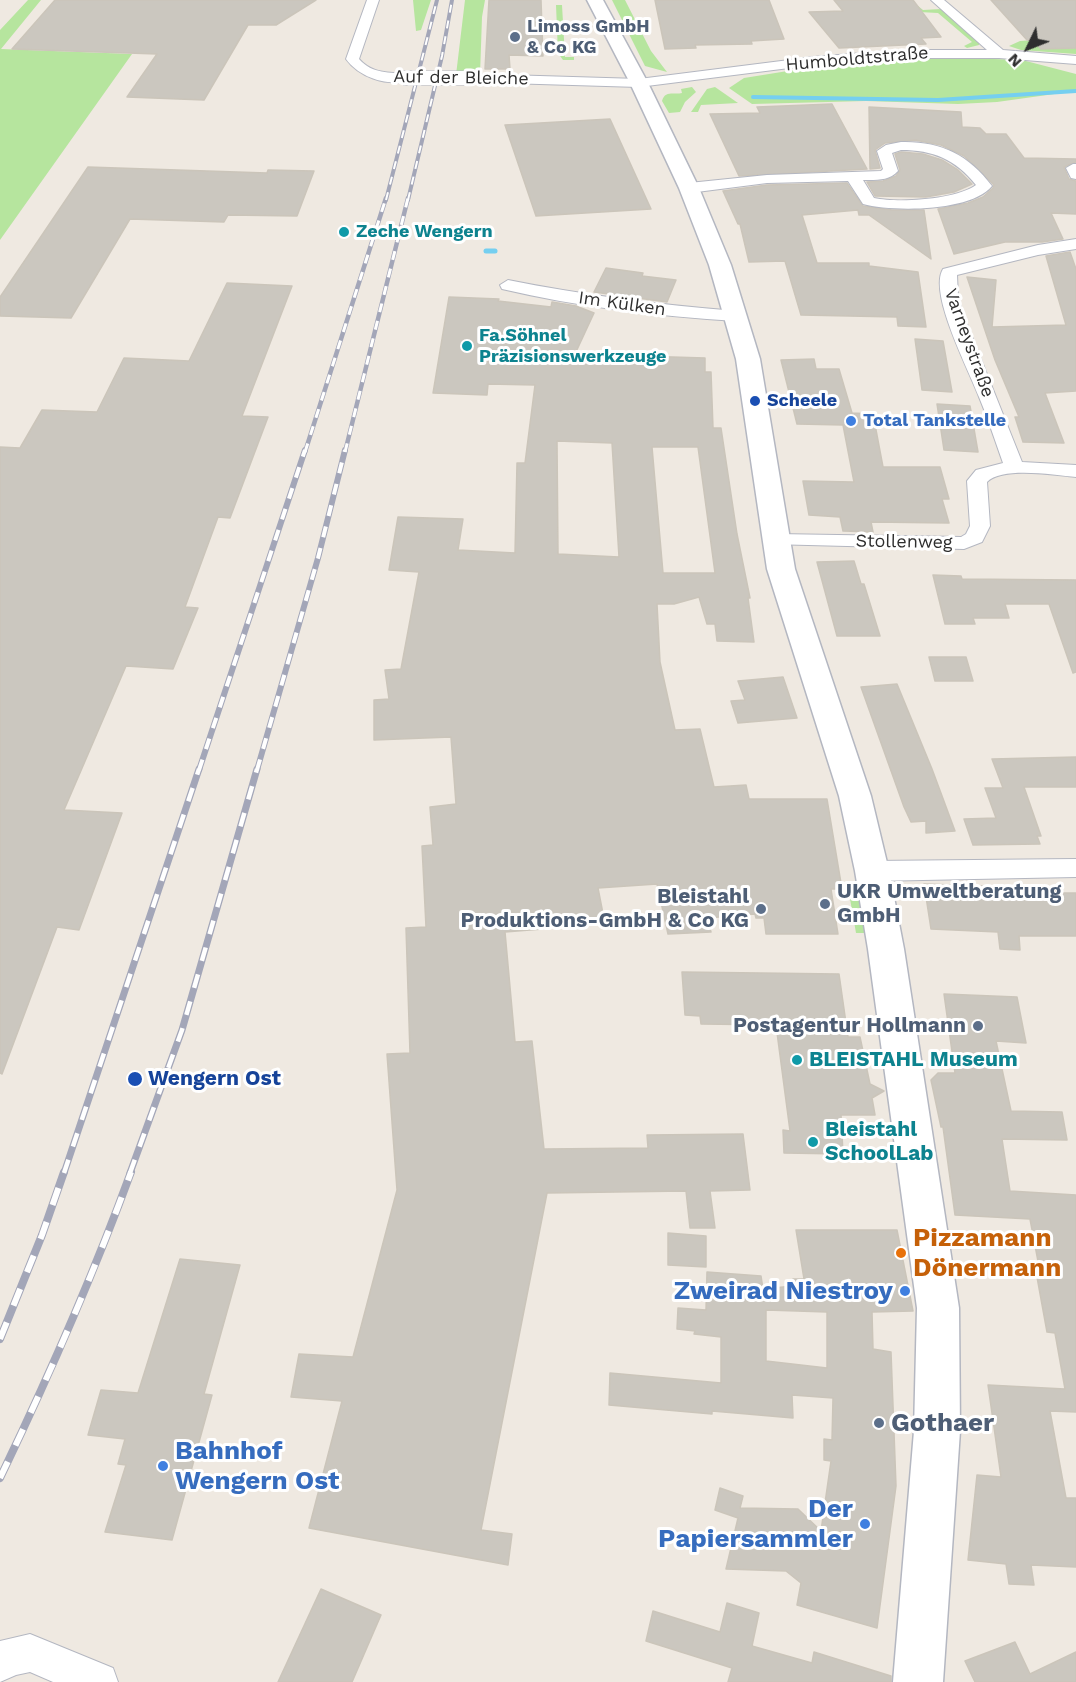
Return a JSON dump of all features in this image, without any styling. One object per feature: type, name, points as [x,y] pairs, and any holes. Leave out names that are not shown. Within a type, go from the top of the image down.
[{"type":"main road","points":[[595,0],[639,83],[689,188],[720,265],[748,359],[776,540],[789,598],[855,796],[872,870],[888,961],[938,1308],[937,1431],[918,1682]]},
{"type":"street","name":"Auf der Bleiche","points":[[373,0],[352,59],[360,69],[374,75],[403,78],[639,83]]},
{"type":"street","points":[[937,0],[999,54]]},
{"type":"street","name":"Humboldtstraße","points":[[639,83],[867,55],[999,54],[1076,60]]},
{"type":"street","points":[[689,188],[767,179],[854,178],[890,173],[884,152],[891,147],[930,147],[951,154],[984,186],[975,193],[917,205],[886,206],[868,201],[854,178]]},
{"type":"street","name":"Varneystraße","points":[[1014,468],[990,399],[953,309],[946,278],[949,272],[962,267],[1076,244]]},
{"type":"street","name":"Im Külken","points":[[508,285],[562,296],[694,313],[736,316]]},
{"type":"street","name":"Stollenweg","points":[[776,540],[964,543],[975,538],[980,526],[977,481],[979,476],[996,468],[1076,471]]},
{"type":"street","points":[[872,870],[1076,867]]},
{"type":"street","points":[[0,1662],[8,1657],[30,1653],[99,1682]]},
{"type":"green space","points":[[28,0],[41,0],[1,49],[132,54],[0,240],[0,30]]},
{"type":"green space","points":[[413,0],[431,0],[421,30],[416,31]]},
{"type":"green space","points":[[465,0],[485,0],[482,17],[480,75],[456,75]]},
{"type":"green space","points":[[612,0],[625,0],[651,51],[667,72],[645,66]]},
{"type":"green space","points":[[556,5],[562,5],[565,57],[574,57],[574,60],[563,60],[558,53]]},
{"type":"green space","points":[[918,6],[923,10],[941,9],[979,42],[979,45],[967,48],[964,46],[972,42],[938,13],[919,12]]},
{"type":"green space","points":[[1033,40],[1041,49],[1076,48],[1076,54],[1021,50],[1009,46],[1020,41]]},
{"type":"green space","points":[[965,58],[1022,60],[1076,74],[1076,91],[997,102],[958,104],[866,101],[752,104],[729,88],[744,78],[819,66],[893,60]]},
{"type":"green space","points":[[692,87],[696,92],[685,102],[680,112],[669,113],[662,101],[665,95],[682,93],[681,89]]},
{"type":"green space","points":[[715,87],[738,103],[701,105],[698,112],[691,112],[707,89]]},
{"type":"green space","points":[[849,893],[858,893],[865,933],[856,933]]},
{"type":"building","points":[[55,0],[316,0],[276,25],[248,25],[204,100],[127,97],[157,54],[12,49]]},
{"type":"building","name":"Limoss GmbH & Co KG","points":[[489,0],[541,0],[543,56],[509,55],[510,69],[485,69]]},
{"type":"building","points":[[655,0],[769,0],[784,39],[751,41],[752,44],[695,45],[696,48],[665,49]]},
{"type":"building","points":[[834,0],[913,0],[941,37],[921,38],[926,44],[839,48],[809,12],[843,11]]},
{"type":"building","points":[[991,0],[1076,0],[1076,48],[1041,49],[1033,40],[1027,40]]},
{"type":"building","points":[[832,104],[867,169],[739,176],[710,114],[760,113],[757,107]]},
{"type":"building","points":[[869,107],[961,112],[962,127],[980,128],[986,134],[1006,134],[1024,158],[1076,159],[1076,162],[1064,167],[1069,179],[1076,181],[1076,214],[1051,213],[1063,239],[1042,242],[1005,242],[954,254],[938,209],[968,203],[983,197],[994,185],[964,156],[941,145],[915,140],[885,143],[875,150],[880,168],[870,169]]},
{"type":"building","points":[[610,119],[651,209],[536,216],[505,125]]},
{"type":"building","points":[[901,152],[923,154],[942,160],[958,170],[972,184],[954,192],[926,197],[875,196],[867,182],[883,181],[896,176],[900,170],[895,154]]},
{"type":"building","points":[[88,167],[267,173],[268,170],[314,171],[297,216],[228,215],[224,222],[130,219],[71,318],[0,316],[0,297]]},
{"type":"building","points":[[847,183],[863,206],[892,210],[924,210],[931,259],[869,215],[859,215],[858,210],[802,215],[817,263],[869,263],[869,266],[918,272],[926,327],[898,326],[897,317],[801,315],[785,261],[749,262],[740,224],[723,191],[767,185]]},
{"type":"building","points":[[1070,252],[1076,269],[1076,391],[1045,393],[1064,443],[1023,442],[1015,417],[1019,417],[995,360],[967,277],[996,280],[992,327],[1066,325],[1046,256]]},
{"type":"building","points":[[606,268],[643,273],[642,276],[676,280],[667,302],[594,292]]},
{"type":"building","points":[[227,283],[292,286],[242,416],[268,417],[230,518],[218,517],[185,607],[198,608],[173,669],[126,666],[64,810],[122,813],[79,930],[57,927],[2,1074],[0,1073],[0,447],[20,448],[42,410],[97,412],[124,358],[189,361]]},
{"type":"building","points":[[449,297],[499,299],[498,301],[551,307],[552,302],[576,306],[594,313],[575,354],[705,358],[705,372],[711,372],[713,428],[721,428],[737,534],[750,598],[748,598],[754,642],[717,641],[715,624],[707,624],[699,597],[674,604],[657,604],[660,662],[675,730],[700,729],[714,787],[746,785],[749,799],[827,799],[842,889],[831,889],[838,934],[766,934],[764,918],[756,918],[755,914],[707,918],[711,932],[668,934],[657,884],[598,888],[605,924],[505,932],[515,1042],[532,1041],[544,1149],[648,1148],[647,1135],[743,1134],[750,1190],[710,1191],[715,1228],[690,1228],[686,1191],[547,1193],[481,1530],[512,1534],[508,1565],[309,1528],[342,1401],[291,1397],[299,1354],[353,1357],[397,1190],[387,1054],[410,1053],[406,928],[426,927],[422,846],[433,845],[430,807],[456,804],[451,737],[374,740],[374,700],[389,699],[385,670],[401,669],[419,572],[389,570],[398,517],[463,519],[458,550],[515,553],[517,463],[525,463],[535,385],[488,384],[487,395],[433,393]],"holes":[[[557,441],[612,443],[619,557],[558,554]],[[652,447],[698,447],[715,573],[663,573]]]},
{"type":"building","points":[[915,339],[943,341],[952,392],[922,390]]},
{"type":"building","points":[[814,359],[816,369],[839,369],[852,413],[873,414],[883,467],[940,467],[949,499],[942,499],[949,523],[871,522],[873,532],[843,531],[840,517],[809,515],[803,481],[854,482],[843,425],[797,424],[781,360]]},
{"type":"building","points":[[937,404],[970,406],[978,452],[944,450]]},
{"type":"building","points":[[854,561],[861,584],[864,584],[880,636],[837,636],[817,562]]},
{"type":"building","points":[[933,575],[961,576],[962,579],[1076,580],[1076,672],[1073,673],[1049,604],[1005,604],[1009,618],[973,618],[975,624],[945,624]]},
{"type":"building","points":[[929,657],[966,657],[973,681],[935,681]]},
{"type":"building","points":[[783,677],[797,718],[738,723],[731,701],[745,700],[738,681]]},
{"type":"building","points":[[897,684],[955,831],[926,833],[926,821],[911,822],[904,807],[861,687]]},
{"type":"building","points":[[1076,757],[1076,787],[1024,787],[1041,836],[1037,836],[1040,844],[973,845],[964,819],[996,818],[985,788],[1003,788],[992,759]]},
{"type":"building","points":[[924,884],[1010,887],[1012,893],[1076,893],[1076,936],[1019,936],[1020,950],[1000,949],[998,932],[931,929]]},
{"type":"building","points":[[682,972],[839,974],[848,1037],[860,1037],[870,1084],[884,1091],[872,1098],[875,1115],[841,1115],[843,1154],[784,1153],[783,1130],[790,1131],[776,1025],[701,1024],[700,1016],[685,1015]]},
{"type":"building","points":[[944,994],[1017,997],[1026,1043],[996,1041],[1011,1111],[1062,1112],[1067,1140],[1002,1139],[1010,1191],[1076,1195],[1076,1412],[1050,1411],[1066,1498],[1076,1498],[1076,1567],[1031,1565],[1034,1585],[1009,1584],[1006,1564],[968,1560],[977,1475],[1001,1477],[988,1385],[1065,1389],[1055,1333],[1047,1332],[1037,1277],[1041,1277],[1030,1219],[955,1215],[943,1127],[941,1127],[931,1080],[938,1073],[955,1073]]},
{"type":"building","points":[[796,1230],[897,1230],[913,1311],[872,1312],[873,1349],[891,1352],[896,1486],[877,1628],[797,1605],[801,1583],[786,1571],[726,1569],[738,1518],[715,1510],[720,1488],[743,1496],[740,1508],[798,1509],[821,1531],[831,1461],[824,1460],[824,1439],[832,1440],[833,1398],[792,1395],[793,1418],[609,1405],[610,1373],[721,1383],[721,1337],[694,1334],[695,1331],[677,1329],[678,1308],[706,1310],[707,1272],[761,1276],[763,1289],[793,1286],[793,1279],[804,1279]],"holes":[[[766,1310],[827,1312],[827,1368],[766,1361]]]},
{"type":"building","points":[[668,1233],[706,1236],[706,1267],[668,1265]]},
{"type":"building","points":[[180,1259],[240,1265],[204,1394],[212,1395],[172,1540],[105,1532],[126,1465],[118,1464],[125,1439],[88,1435],[101,1390],[138,1393]]},
{"type":"building","points":[[321,1589],[381,1615],[352,1682],[278,1682]]},
{"type":"building","points":[[727,1603],[759,1613],[752,1646],[812,1663],[814,1652],[891,1676],[891,1682],[728,1682],[732,1668],[646,1641],[653,1611],[720,1632]]},
{"type":"building","points":[[1015,1642],[1030,1674],[1076,1652],[1076,1682],[975,1682],[965,1661]]},
{"type":"waterway","points":[[753,97],[938,100],[1076,91]]},
{"type":"waterway","points":[[486,251],[495,251]]},
{"type":"railway","points":[[386,200],[437,0]]},
{"type":"railway","points":[[408,200],[442,56],[452,0]]},
{"type":"railway","points":[[305,452],[386,198]]},
{"type":"railway","points":[[345,452],[408,198]]},
{"type":"railway","points":[[199,770],[305,450]]},
{"type":"railway","points":[[257,770],[318,558],[345,450]]},
{"type":"railway","points":[[64,1173],[199,769]]},
{"type":"railway","points":[[130,1173],[182,1030],[257,769]]},
{"type":"railway","points":[[0,1339],[42,1235],[64,1172]]},
{"type":"railway","points":[[0,1478],[69,1326],[131,1172]]},
{"type":"place","name":"Limoss GmbH & Co KG","points":[[515,37]]},
{"type":"place","name":"Zeche Wengern","points":[[344,232]]},
{"type":"place","name":"Fa.Söhnel Präzisionswerkzeuge","points":[[467,346]]},
{"type":"place","name":"Scheele","points":[[755,401]]},
{"type":"place","name":"Total Tankstelle","points":[[851,421]]},
{"type":"place","name":"UKR Umweltberatung GmbH","points":[[825,904]]},
{"type":"place","name":"Bleistahl Produktions-GmbH & Co KG","points":[[761,909]]},
{"type":"place","name":"Postagentur Hollmann","points":[[978,1026]]},
{"type":"place","name":"BLEISTAHL Museum","points":[[797,1060]]},
{"type":"place","name":"Wengern Ost","points":[[135,1079]]},
{"type":"place","name":"Bleistahl SchoolLab","points":[[813,1142]]},
{"type":"place","name":"Pizzamann Dönermann","points":[[901,1253]]},
{"type":"place","name":"Zweirad Niestroy","points":[[905,1291]]},
{"type":"place","name":"Gothaer","points":[[879,1423]]},
{"type":"place","name":"Bahnhof Wengern Ost","points":[[163,1466]]},
{"type":"place","name":"Der Papiersammler","points":[[865,1524]]}]
